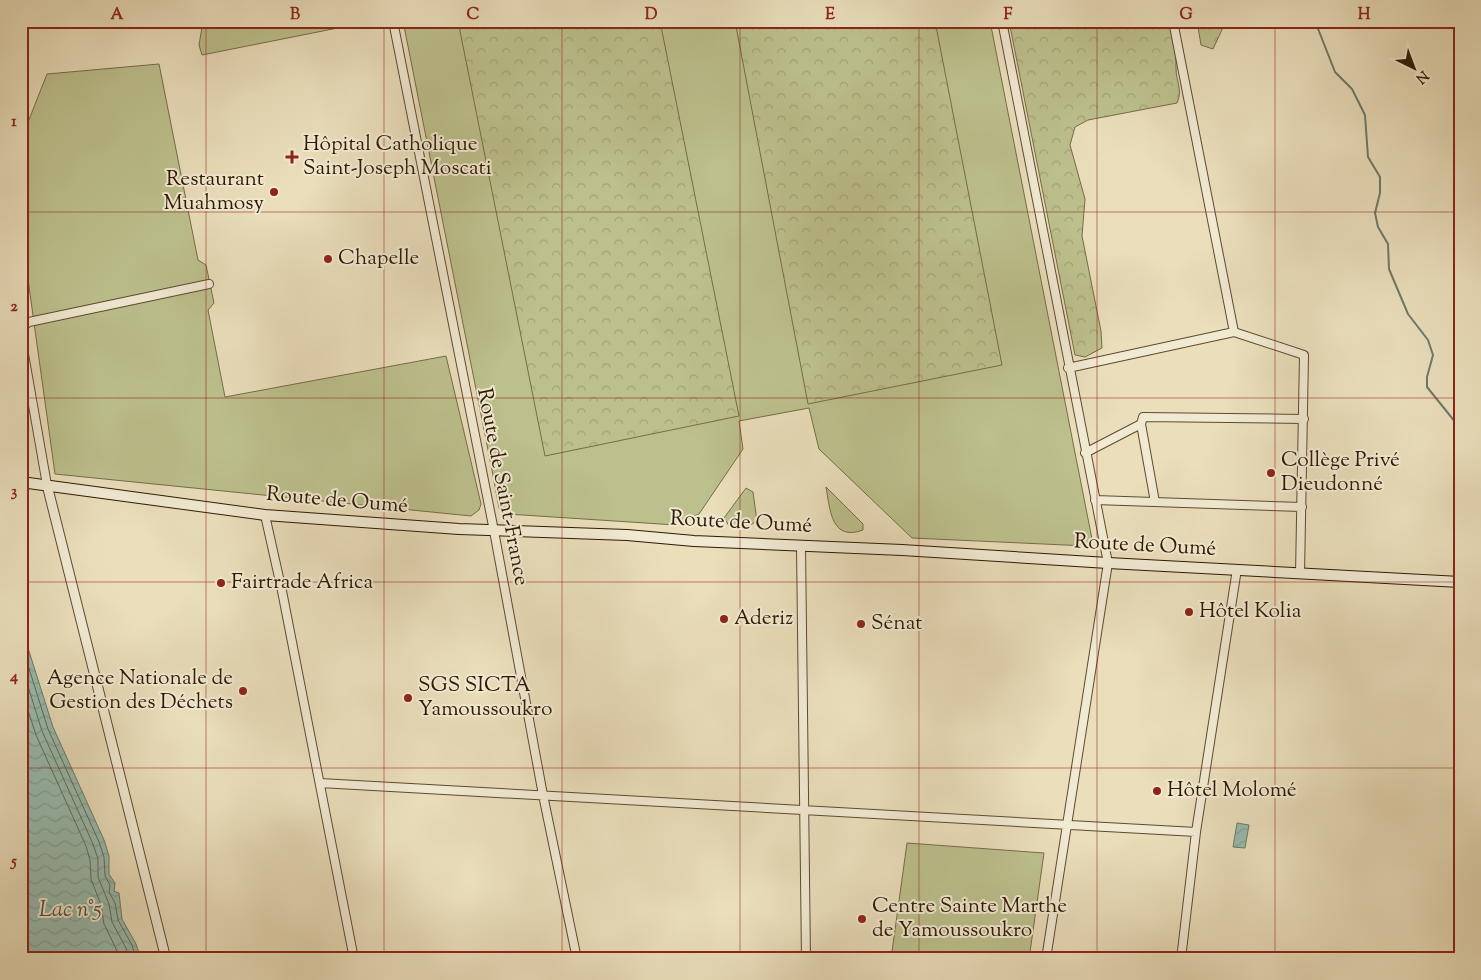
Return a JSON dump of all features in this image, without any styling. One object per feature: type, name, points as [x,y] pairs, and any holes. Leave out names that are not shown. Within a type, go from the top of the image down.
[{"type":"main road","name":"Route de Oumé","points":[[21,482],[265,514],[494,531],[627,535],[1460,582]]},
{"type":"street","name":"Route de Saint-France","points":[[393,21],[576,959]]},
{"type":"street","points":[[1002,21],[1068,368],[1108,563],[1046,959]]},
{"type":"street","points":[[1173,21],[1234,332]]},
{"type":"street","points":[[21,328],[29,322],[209,284]]},
{"type":"street","points":[[1068,368],[1234,332],[1304,356],[1300,574]]},
{"type":"street","points":[[21,337],[47,485],[166,959]]},
{"type":"street","points":[[1155,502],[1141,424],[1143,417],[1304,419]]},
{"type":"street","points":[[1085,453],[1141,424]]},
{"type":"street","points":[[1095,500],[1302,507]]},
{"type":"street","points":[[265,514],[354,959]]},
{"type":"street","points":[[801,546],[806,959]]},
{"type":"street","points":[[1181,959],[1196,832],[1237,569]]},
{"type":"street","points":[[320,783],[1196,832]]},
{"type":"green space","points":[[203,21],[373,21],[202,55],[199,45]]},
{"type":"green space","points":[[403,21],[990,21],[1092,539],[1087,546],[912,538],[819,449],[809,408],[739,421],[743,449],[699,514],[676,525],[507,514],[499,508]]},
{"type":"green space","points":[[458,21],[660,21],[739,416],[545,456]]},
{"type":"green space","points":[[735,21],[935,21],[1002,365],[808,404]]},
{"type":"green space","points":[[1009,21],[1176,21],[1178,34],[1176,73],[1179,90],[1177,103],[1088,120],[1075,127],[1070,145],[1085,199],[1082,236],[1101,331],[1102,348],[1085,357],[1075,355]]},
{"type":"green space","points":[[1197,21],[1226,21],[1213,49],[1201,45]]},
{"type":"green space","points":[[159,64],[198,260],[206,265],[214,303],[208,310],[225,397],[446,356],[481,504],[479,510],[471,516],[55,474],[21,229],[21,140],[47,74]]},
{"type":"green space","points":[[826,487],[863,524],[863,530],[852,533],[838,527],[831,513]]},
{"type":"green space","points":[[746,488],[753,492],[757,521],[747,527],[729,526],[724,518]]},
{"type":"green space","points":[[907,843],[1044,853],[1029,959],[891,959]]},
{"type":"water","name":"Lac n°5","points":[[21,626],[53,727],[104,840],[109,856],[109,874],[115,883],[114,891],[119,893],[122,919],[136,944],[141,959],[21,959]]},
{"type":"water","points":[[1237,823],[1249,825],[1245,848],[1233,847]]},
{"type":"waterway","points":[[1315,21],[1335,72],[1352,89],[1365,115],[1368,157],[1380,177],[1380,193],[1375,213],[1378,227],[1388,244],[1389,269],[1408,314],[1428,340],[1433,355],[1427,377],[1427,387],[1460,428]]},
{"type":"place","name":"Hôpital Catholique Saint-Joseph Moscati","points":[[292,157]]},
{"type":"place","name":"Restaurant Muahmosy","points":[[274,192]]},
{"type":"place","name":"Chapelle","points":[[328,259]]},
{"type":"place","name":"Collège Privé Dieudonné","points":[[1271,473]]},
{"type":"place","name":"Fairtrade Africa","points":[[221,583]]},
{"type":"place","name":"Hôtel Kolia","points":[[1189,612]]},
{"type":"place","name":"Aderiz","points":[[724,619]]},
{"type":"place","name":"Sénat","points":[[861,624]]},
{"type":"place","name":"Agence Nationale de Gestion des Déchets","points":[[243,691]]},
{"type":"place","name":"SGS SICTA Yamoussoukro","points":[[408,698]]},
{"type":"place","name":"Hôtel Molomé","points":[[1157,791]]},
{"type":"place","name":"Centre Sainte Marthe de Yamoussoukro","points":[[862,919]]}]
